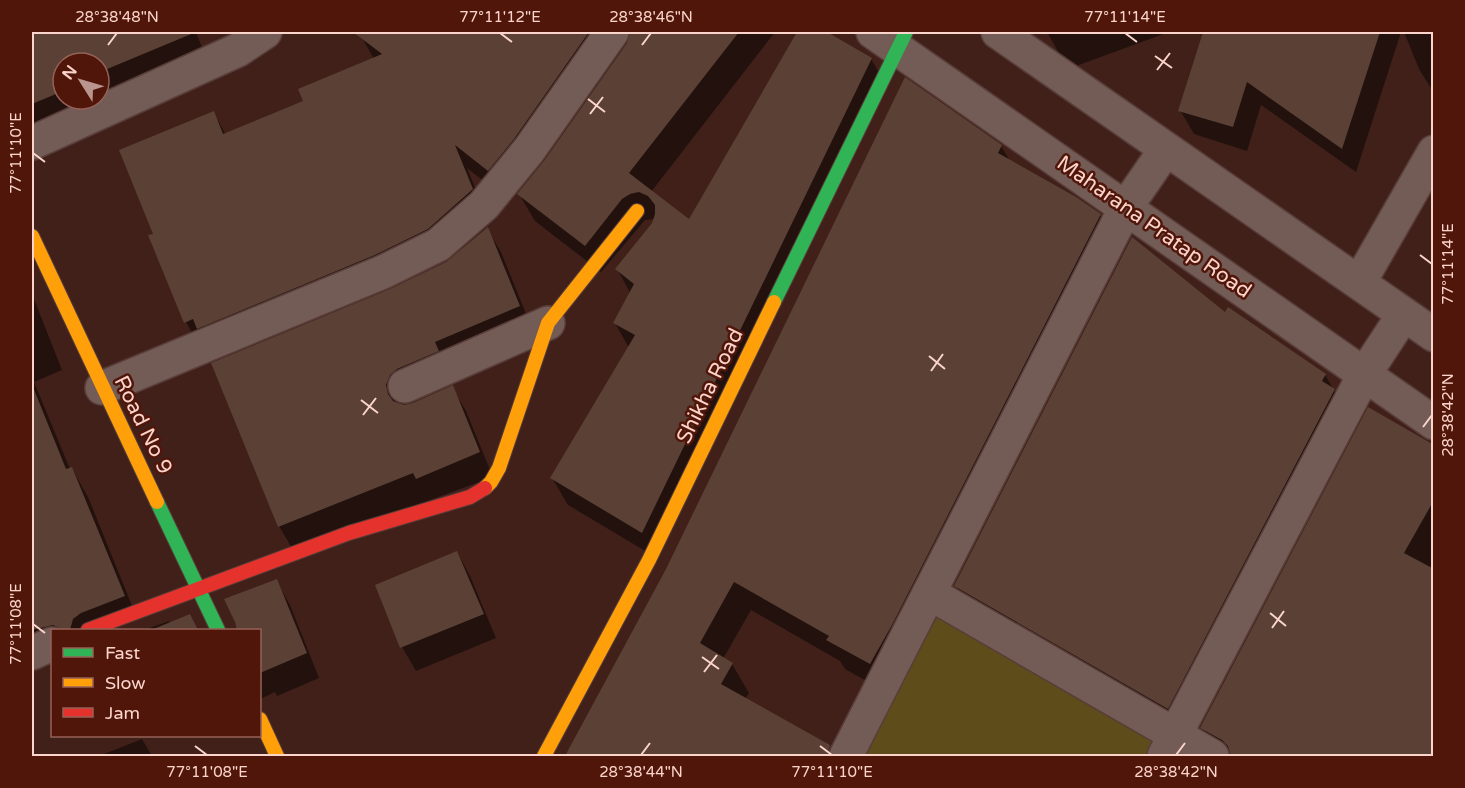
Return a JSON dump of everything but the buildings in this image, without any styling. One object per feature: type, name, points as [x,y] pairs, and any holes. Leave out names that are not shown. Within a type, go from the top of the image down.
[{"type":"street","points":[[32,142],[238,50],[265,32]]},
{"type":"street","points":[[102,388],[383,272],[438,245],[484,205],[529,150],[612,32]]},
{"type":"street","points":[[998,32],[1434,335]]},
{"type":"street","name":"Maharana Pratap Road","points":[[892,37],[1126,207],[1434,423]]},
{"type":"street","name":"Shikha Road","points":[[544,756],[648,560],[892,37]]},
{"type":"street","points":[[846,756],[1126,207],[1166,149]]},
{"type":"street","points":[[1359,283],[1434,152]]},
{"type":"street","points":[[91,629],[349,533],[482,491],[492,482],[500,468],[548,323],[637,211]]},
{"type":"street","name":"Road No 9","points":[[32,236],[218,629]]},
{"type":"street","points":[[1169,746],[1364,375],[1404,314]]},
{"type":"street","points":[[405,386],[548,323]]},
{"type":"street","points":[[929,593],[1169,746],[1212,756]]},
{"type":"street","points":[[32,652],[51,644]]},
{"type":"street","points":[[261,721],[277,756]]},
{"type":"shaded area","points":[[943,606],[1222,756],[862,756]]},
{"type":"traffic: fast","points":[[774,302],[906,32]]},
{"type":"traffic: fast","points":[[157,502],[218,629]]},
{"type":"traffic: slow","points":[[485,488],[499,468],[548,323],[637,211]]},
{"type":"traffic: slow","points":[[32,236],[157,502]]},
{"type":"traffic: slow","points":[[544,756],[649,560],[774,302]]},
{"type":"traffic: slow","points":[[261,721],[277,756]]},
{"type":"traffic: jam","points":[[91,629],[349,533],[470,497],[485,488]]}]
